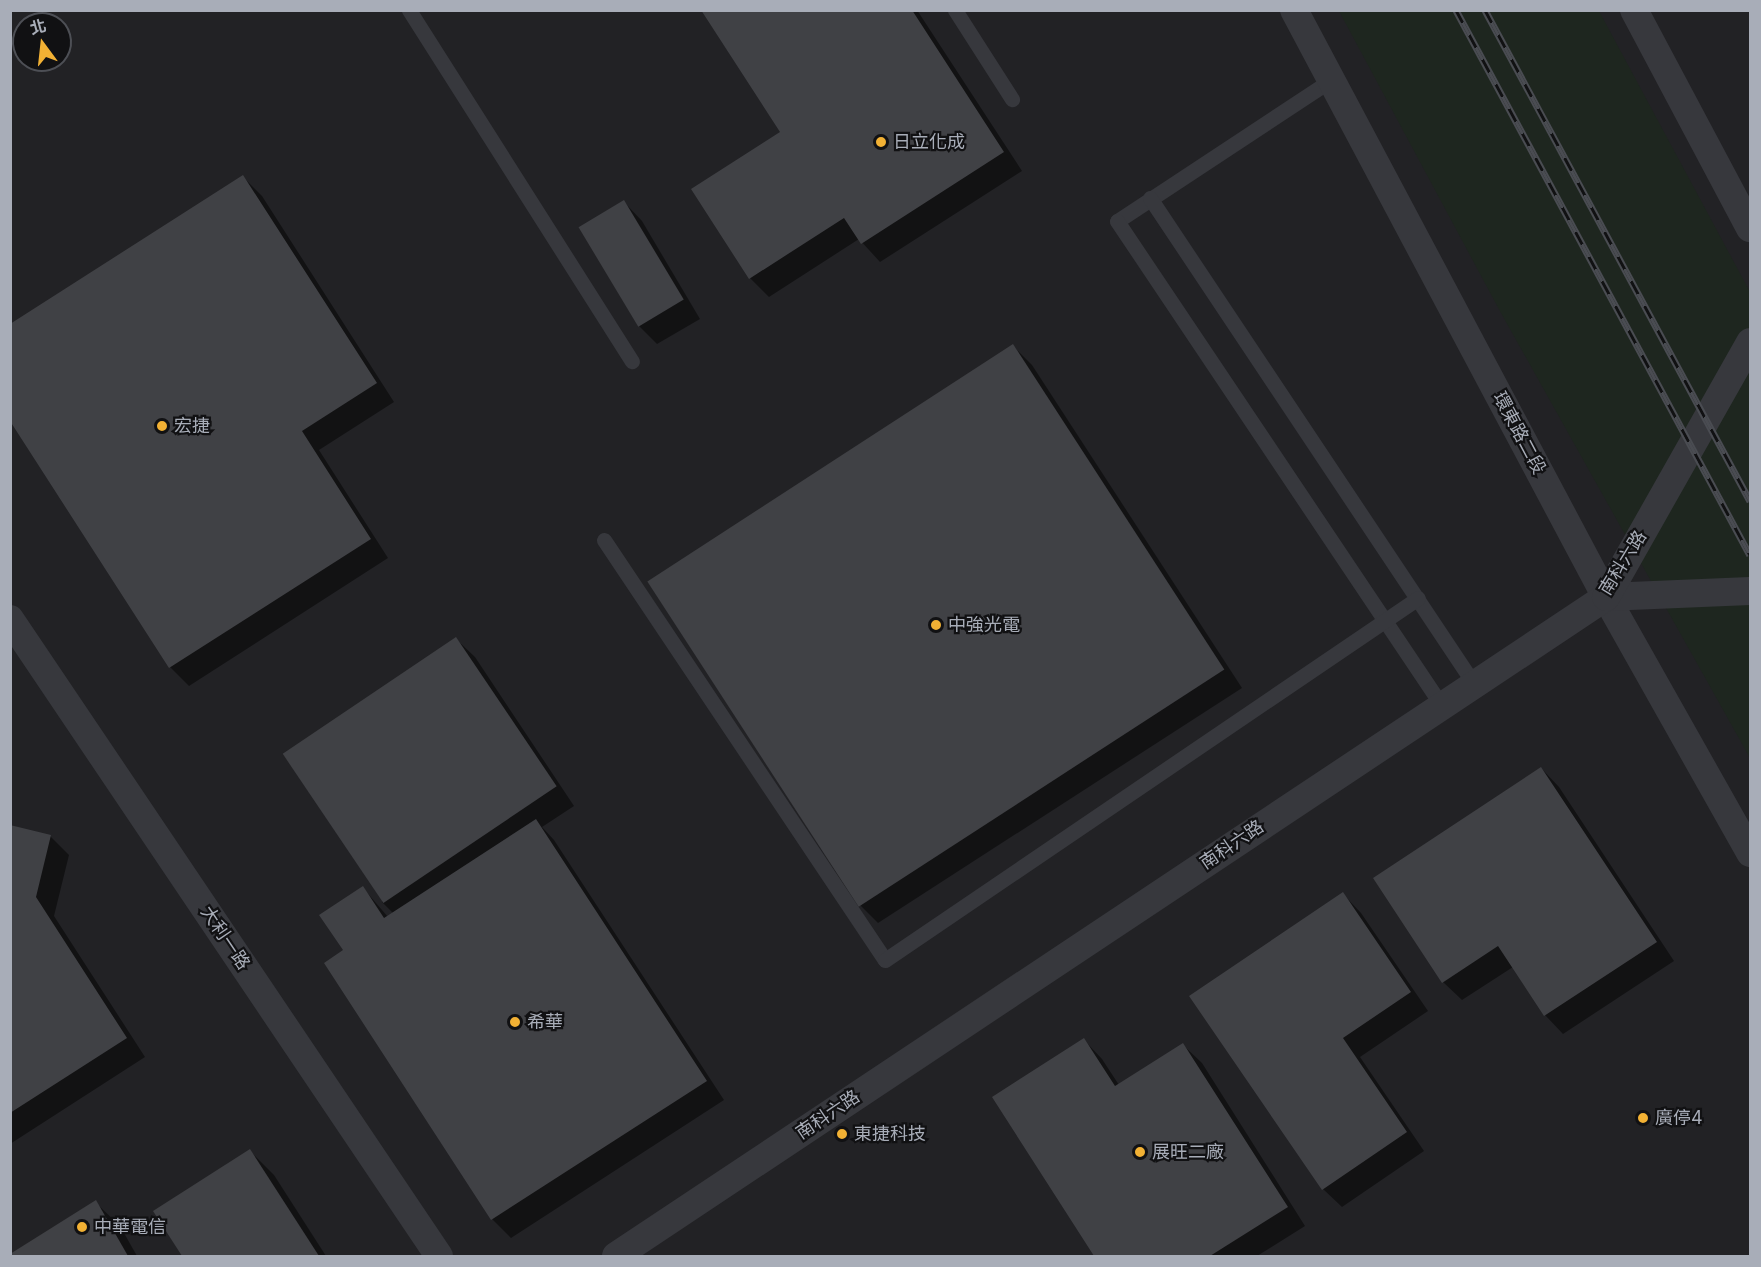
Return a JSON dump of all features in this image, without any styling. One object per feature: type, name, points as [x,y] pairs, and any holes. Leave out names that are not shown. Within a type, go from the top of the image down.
[{"type":"street","name":"環東路二段","points":[[1294,10],[1606,597],[1750,853]]},
{"type":"street","points":[[1634,10],[1750,228]]},
{"type":"street","name":"南科六路","points":[[616,1257],[1606,597],[1750,342]]},
{"type":"street","points":[[1606,597],[1750,591]]},
{"type":"street","name":"大利一路","points":[[10,619],[439,1257]]},
{"type":"lane","points":[[409,10],[632,361]]},
{"type":"lane","points":[[955,10],[1012,99]]},
{"type":"lane","points":[[1331,80],[1117,221],[1442,706]]},
{"type":"lane","points":[[1150,198],[1474,684]]},
{"type":"lane","points":[[604,540],[885,960],[1418,598]]},
{"type":"shaded area","points":[[11,11],[1750,11],[1750,1256],[11,1256]]},
{"type":"shaded area","points":[[1339,11],[1599,11],[1750,292],[1750,758],[1501,313]]},
{"type":"building","name":"日立化成","points":[[701,10],[912,10],[1004,152],[861,244],[844,218],[749,279],[691,189],[780,132]]},
{"type":"building","name":"宏捷","points":[[243,175],[377,383],[302,431],[371,539],[169,668],[10,421],[10,324]]},
{"type":"building","points":[[624,200],[684,299],[638,327],[579,227]]},
{"type":"building","name":"中強光電","points":[[1013,344],[1224,669],[859,907],[647,581]]},
{"type":"building","points":[[456,637],[557,786],[383,903],[283,754]]},
{"type":"building","points":[[1541,767],[1657,942],[1544,1016],[1498,946],[1442,983],[1373,878]]},
{"type":"building","name":"希華","points":[[536,819],[707,1081],[491,1220],[324,963],[343,950],[319,915],[363,886],[384,918]]},
{"type":"building","points":[[10,825],[51,835],[36,897],[127,1038],[10,1113]]},
{"type":"building","name":"展旺二廠","points":[[1343,892],[1411,992],[1343,1038],[1407,1132],[1322,1190],[1189,996]]},
{"type":"building","name":"展旺二廠","points":[[1084,1038],[1115,1086],[1183,1043],[1288,1207],[1210,1256],[1094,1256],[992,1097]]},
{"type":"building","points":[[250,1149],[319,1256],[182,1256],[153,1211]]},
{"type":"building","name":"中華電信","points":[[96,1200],[128,1256],[10,1256],[10,1254]]},
{"type":"railway","points":[[1456,10],[1750,555]]},
{"type":"railway","points":[[1485,10],[1750,501]]},
{"type":"place","name":"日立化成","points":[[881,142]]},
{"type":"place","name":"宏捷","points":[[162,426]]},
{"type":"place","name":"中強光電","points":[[936,625]]},
{"type":"place","name":"希華","points":[[515,1022]]},
{"type":"place","name":"廣停4","points":[[1643,1118]]},
{"type":"place","name":"東捷科技","points":[[842,1134]]},
{"type":"place","name":"展旺二廠","points":[[1140,1152]]},
{"type":"place","name":"中華電信","points":[[82,1227]]}]
